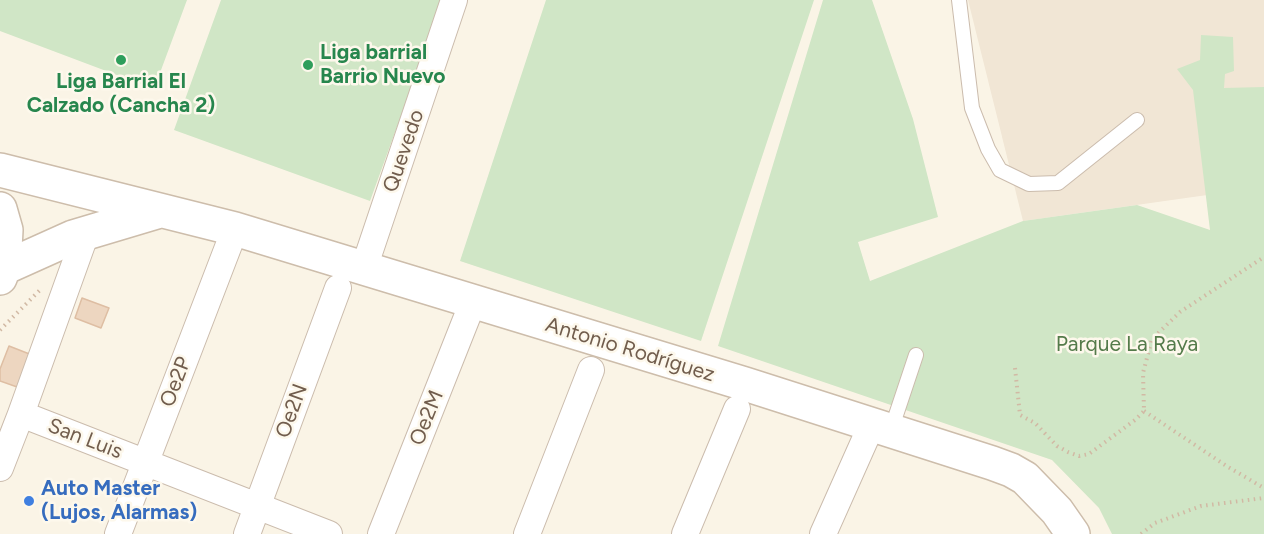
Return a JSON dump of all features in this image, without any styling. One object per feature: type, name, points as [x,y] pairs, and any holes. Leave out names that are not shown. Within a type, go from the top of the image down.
[{"type":"street","name":"Quevedo","points":[[364,268],[454,0]]},
{"type":"street","name":"Antonio Rodríguez","points":[[0,170],[235,229],[882,427],[992,463],[1025,478],[1058,511],[1073,534]]},
{"type":"street","points":[[0,209],[6,230],[2,273]]},
{"type":"street","points":[[2,273],[74,237],[160,211]]},
{"type":"street","name":"Oe2P","points":[[118,534],[235,229]]},
{"type":"street","name":"San Luis","points":[[86,233],[21,414],[328,534]]},
{"type":"street","name":"Oe2N","points":[[247,534],[338,288]]},
{"type":"street","name":"Oe2M","points":[[381,534],[473,302]]},
{"type":"street","points":[[527,534],[591,370]]},
{"type":"street","points":[[685,534],[737,409]]},
{"type":"street","points":[[0,468],[21,414]]},
{"type":"street","points":[[823,534],[882,427]]},
{"type":"lane","points":[[959,0],[972,108],[988,149],[1000,170],[1029,184],[1058,183],[1137,120]]},
{"type":"lane","points":[[882,427],[916,356]]},
{"type":"path","points":[[1015,368],[1020,415],[1035,423],[1057,446],[1079,456],[1089,454],[1136,420],[1144,411],[1143,373],[1152,339],[1180,312],[1264,257]]},
{"type":"path","points":[[0,330],[46,283]]},
{"type":"path","points":[[1144,411],[1264,488]]},
{"type":"path","points":[[1141,534],[1155,523],[1201,506],[1264,498]]},
{"type":"shaded area","points":[[968,0],[1264,0],[1264,187],[1023,221]]},
{"type":"green space","name":"Liga Barrial El Calzado (Cancha 2)","points":[[0,0],[187,0],[154,89],[0,31]]},
{"type":"green space","name":"Liga barrial Barrio Nuevo","points":[[221,0],[443,0],[370,201],[174,130]]},
{"type":"green space","points":[[546,0],[814,0],[701,341],[460,261]]},
{"type":"green space","name":"Parque La Raya","points":[[823,0],[872,0],[913,119],[938,217],[858,242],[870,281],[1023,221],[1137,205],[1210,230],[1193,90],[1177,69],[1200,60],[1201,35],[1233,37],[1234,71],[1225,74],[1224,88],[1264,87],[1264,534],[1112,534],[1099,508],[1052,460],[718,346]]},
{"type":"building","points":[[82,298],[109,308],[101,328],[75,318]]},
{"type":"building","points":[[9,346],[32,355],[20,388],[0,381],[0,369]]},
{"type":"place","name":"Liga Barrial El Calzado (Cancha 2)","points":[[121,60]]},
{"type":"place","name":"Liga barrial Barrio Nuevo","points":[[308,65]]},
{"type":"place","name":"Auto Master (Lujos, Alarmas)","points":[[29,501]]}]
